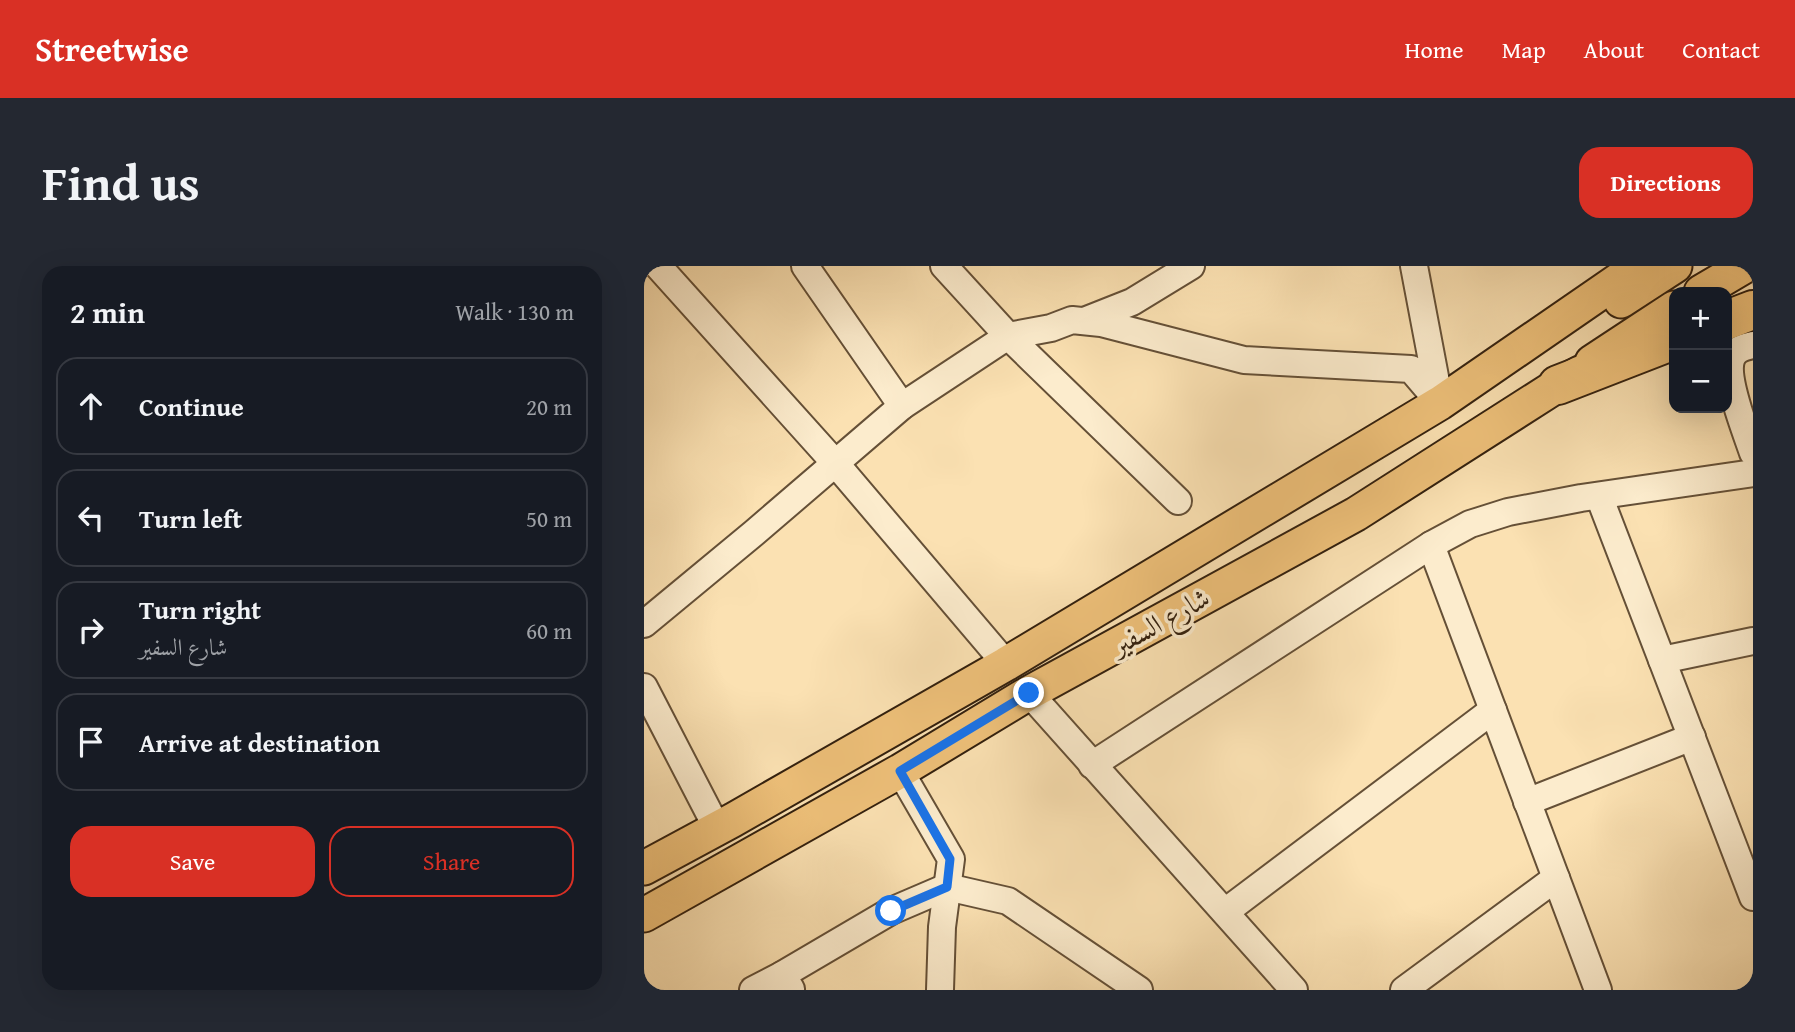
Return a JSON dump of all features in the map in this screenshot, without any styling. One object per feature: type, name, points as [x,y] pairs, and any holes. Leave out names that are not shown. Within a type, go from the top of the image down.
[{"type":"highway","points":[[1732,318],[1753,310]]},
{"type":"highway","points":[[1558,385],[1669,342]]},
{"type":"main road","name":"شارع السفير","points":[[644,868],[1006,664],[1440,403],[1639,266]]},
{"type":"main road","points":[[1517,348],[1609,309],[1675,266]]},
{"type":"main road","points":[[1709,287],[1745,266]]},
{"type":"main road","points":[[1732,292],[1753,281]]},
{"type":"main road","points":[[1558,385],[1669,311]]},
{"type":"main road","name":"شارع السفير","points":[[644,915],[900,771],[1029,693],[1356,514],[1558,385],[1669,326]]},
{"type":"street","points":[[658,266],[836,464],[1006,664]]},
{"type":"street","points":[[804,266],[902,406]]},
{"type":"street","points":[[944,266],[1008,336],[1178,500]]},
{"type":"street","points":[[1084,321],[1132,302],[1191,266]]},
{"type":"street","points":[[1414,266],[1440,403]]},
{"type":"street","points":[[644,624],[902,406],[1008,336],[1051,328],[1072,320],[1101,323],[1244,360],[1411,369],[1440,403]]},
{"type":"street","points":[[1753,345],[1738,349],[1731,359],[1732,384],[1753,453]]},
{"type":"street","points":[[1092,765],[1431,545],[1471,524],[1508,512],[1753,473]]},
{"type":"street","points":[[1599,496],[1753,897]]},
{"type":"street","points":[[1431,545],[1598,990]]},
{"type":"street","points":[[1662,660],[1753,641]]},
{"type":"street","points":[[644,687],[717,828]]},
{"type":"street","points":[[1029,693],[1294,990]]},
{"type":"street","points":[[1225,912],[1493,710]]},
{"type":"street","points":[[1527,802],[1692,737]]},
{"type":"street","points":[[900,771],[950,859],[942,927],[940,990]]},
{"type":"street","points":[[1404,990],[1556,878]]},
{"type":"street","points":[[753,990],[787,982],[891,911],[947,887],[1007,901],[1139,990]]},
{"type":"route","points":[[891,911],[947,887],[950,859],[900,771],[1029,693]]}]
